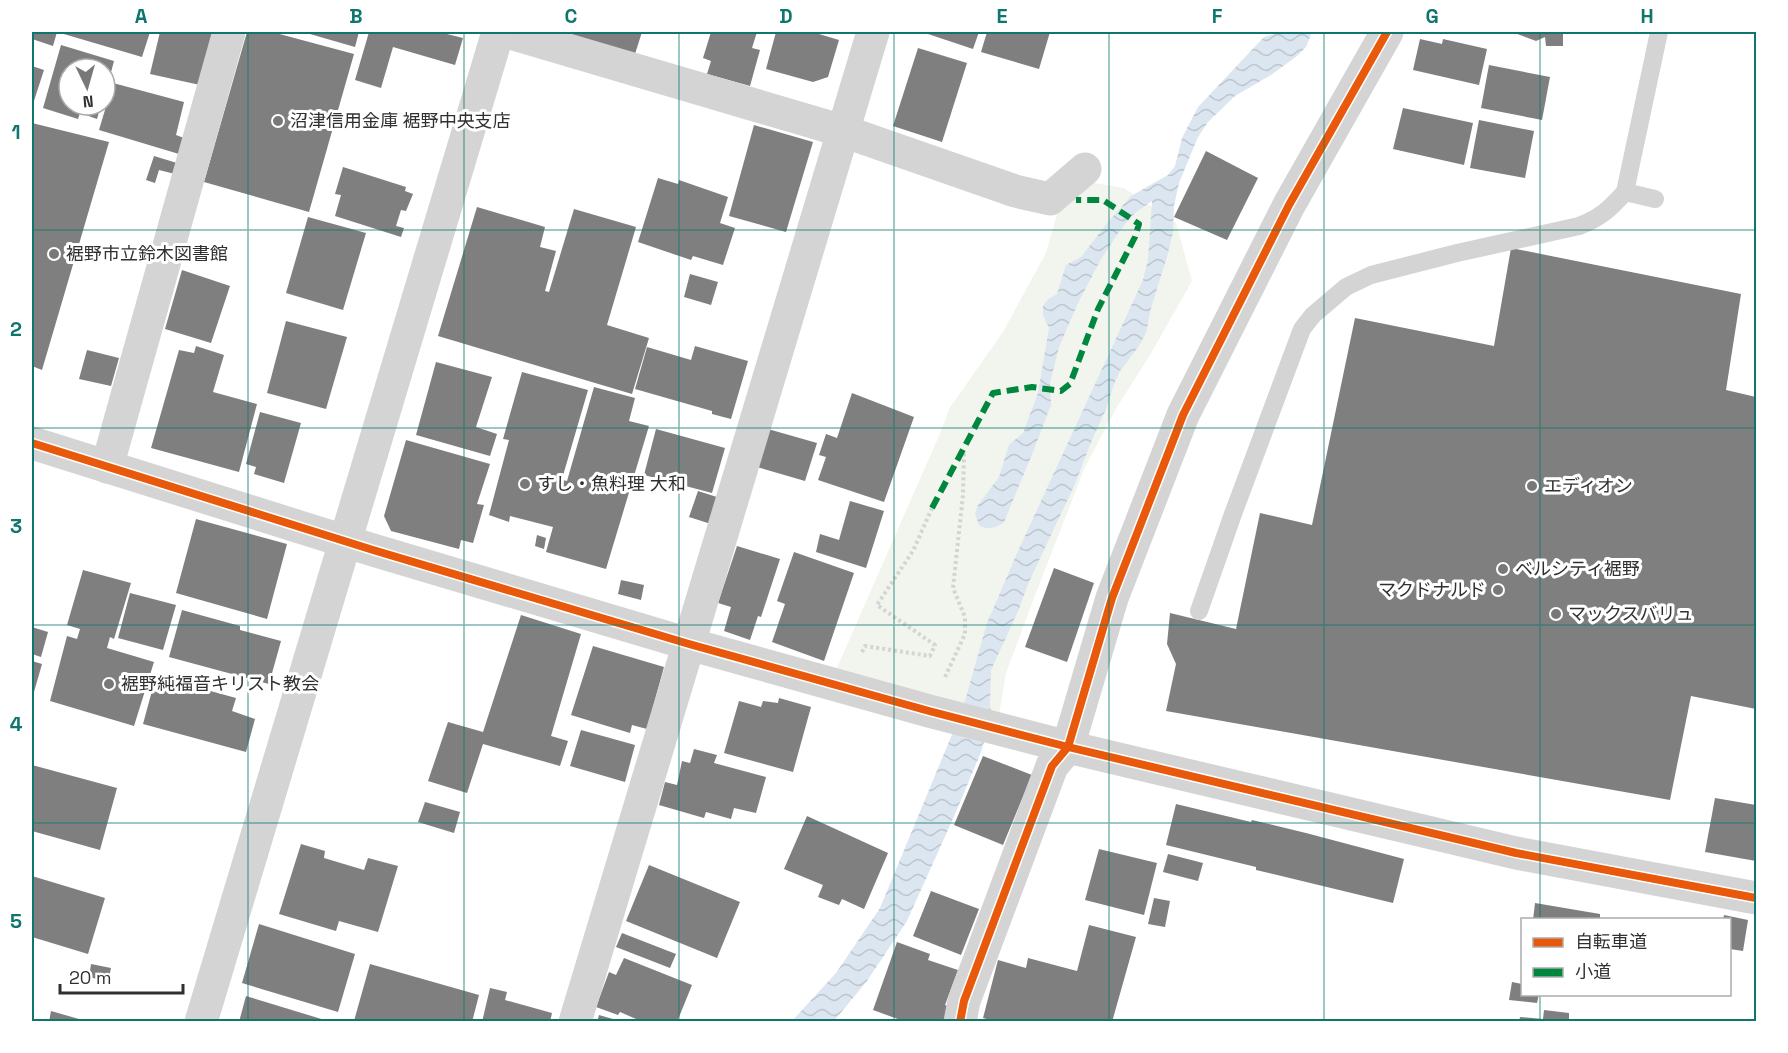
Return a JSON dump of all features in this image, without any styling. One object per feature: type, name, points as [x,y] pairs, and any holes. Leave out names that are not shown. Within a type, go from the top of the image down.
[{"type":"street","points":[[107,467],[230,32]]},
{"type":"street","points":[[201,1022],[498,32]]},
{"type":"street","points":[[507,32],[843,131],[1016,191],[1050,199],[1085,169]]},
{"type":"street","points":[[575,1022],[873,32]]},
{"type":"street","points":[[960,1022],[964,1001],[1052,766],[1068,747],[1112,598],[1183,415],[1289,205],[1387,32]]},
{"type":"street","points":[[32,443],[345,542],[688,644],[941,714],[1068,747],[1516,853],[1756,898]]},
{"type":"lane","points":[[1199,611],[1302,329],[1313,315],[1346,287],[1371,275],[1456,253],[1579,226],[1597,219],[1612,207],[1625,192],[1659,32]]},
{"type":"lane","points":[[1625,192],[1655,199]]},
{"type":"path","points":[[941,714],[965,634],[965,617],[953,588],[963,495],[964,451]]},
{"type":"path","points":[[860,655],[865,646],[930,656],[935,645],[878,605],[914,551],[932,508]]},
{"type":"shaded area","points":[[1070,179],[1124,188],[1176,223],[1192,281],[1117,407],[1085,467],[1006,673],[999,715],[836,670],[949,409],[1003,332],[1046,253],[1065,186]]},
{"type":"water","points":[[1280,32],[1312,32],[1306,47],[1297,56],[1271,75],[1235,96],[1208,122],[1198,137],[1179,183],[1174,206],[1173,232],[1146,333],[1120,371],[1114,384],[1075,484],[991,670],[992,715],[981,752],[907,921],[867,981],[834,1021],[791,1022],[836,973],[880,908],[963,708],[987,623],[1143,280],[1148,260],[1152,201],[1135,213],[1121,229],[1101,259],[1078,303],[1059,347],[1050,383],[1051,405],[1033,452],[1004,522],[995,527],[985,528],[979,525],[975,514],[978,505],[999,477],[1009,445],[1023,433],[1038,393],[1049,328],[1043,315],[1043,306],[1047,300],[1057,294],[1066,265],[1081,257],[1131,196],[1168,175],[1175,166],[1182,138],[1198,107],[1264,37]]},
{"type":"building","points":[[32,32],[57,32],[53,46],[32,39]]},
{"type":"building","points":[[57,32],[150,32],[142,57]]},
{"type":"building","points":[[160,32],[212,32],[200,85],[150,74]]},
{"type":"building","points":[[247,32],[272,32],[354,54],[309,212],[204,182]]},
{"type":"building","points":[[303,32],[359,32],[355,47]]},
{"type":"building","points":[[369,32],[439,32],[463,38],[455,65],[393,47],[381,88],[355,80]]},
{"type":"building","points":[[562,32],[642,32],[635,54]]},
{"type":"building","points":[[711,32],[757,32],[752,48],[760,50],[750,86],[707,74],[711,61],[703,58]]},
{"type":"building","points":[[776,32],[820,32],[819,34],[839,40],[828,77],[813,82],[766,69]]},
{"type":"building","points":[[922,32],[979,32],[973,49]]},
{"type":"building","points":[[987,32],[1050,32],[1039,69],[981,52]]},
{"type":"building","points":[[1512,32],[1563,32],[1563,46],[1546,46],[1545,37],[1536,41]]},
{"type":"building","points":[[1420,39],[1442,44],[1443,39],[1487,49],[1479,85],[1413,70]]},
{"type":"building","points":[[61,45],[101,57],[58,57]]},
{"type":"building","points":[[918,48],[967,63],[942,142],[893,126]]},
{"type":"building","points":[[57,59],[57,112],[43,108]]},
{"type":"building","points":[[1489,65],[1550,77],[1542,120],[1481,108]]},
{"type":"building","points":[[32,66],[44,70],[32,107]]},
{"type":"building","points":[[117,84],[184,102],[176,135],[184,138],[179,154],[99,130],[103,117],[117,117]]},
{"type":"building","points":[[1403,108],[1473,123],[1464,165],[1393,149]]},
{"type":"building","points":[[1479,120],[1534,131],[1525,178],[1470,168]]},
{"type":"building","name":"裾野市立鈴木図書館","points":[[32,123],[109,142],[42,370],[32,366]]},
{"type":"building","points":[[754,125],[813,142],[786,232],[729,216]]},
{"type":"building","points":[[1206,151],[1258,178],[1227,240],[1174,217]]},
{"type":"building","points":[[154,156],[177,163],[175,174],[159,170],[155,183],[146,180]]},
{"type":"building","points":[[343,167],[406,187],[405,191],[413,194],[406,211],[401,210],[396,226],[404,228],[401,237],[335,216],[341,195],[335,194]]},
{"type":"building","points":[[658,178],[678,184],[679,180],[728,197],[720,223],[735,228],[723,265],[693,256],[691,260],[638,242]]},
{"type":"building","points":[[477,207],[545,227],[540,247],[556,251],[545,291],[549,292],[574,209],[636,227],[607,325],[649,338],[632,394],[438,336]]},
{"type":"building","points":[[308,217],[366,233],[343,310],[286,293]]},
{"type":"building","name":"ベルシティ裾野","points":[[1511,248],[1741,294],[1726,390],[1756,397],[1756,709],[1691,696],[1670,800],[1166,711],[1176,664],[1167,644],[1170,613],[1236,629],[1260,513],[1312,525],[1355,318],[1494,346]]},
{"type":"building","points":[[182,270],[230,286],[211,343],[165,329]]},
{"type":"building","points":[[690,274],[718,282],[711,305],[684,297]]},
{"type":"building","points":[[286,321],[347,337],[326,409],[267,393]]},
{"type":"building","points":[[196,346],[224,355],[213,392],[257,404],[239,472],[151,448],[179,350],[194,353]]},
{"type":"building","points":[[695,346],[748,361],[731,419],[712,414],[712,411],[635,389],[647,347],[691,360]]},
{"type":"building","points":[[87,350],[119,358],[111,386],[79,379]]},
{"type":"building","points":[[436,362],[492,377],[476,427],[497,434],[490,456],[416,435]]},
{"type":"building","points":[[522,372],[588,390],[562,479],[554,478],[567,481],[594,387],[635,398],[629,421],[649,426],[606,569],[546,552],[553,527],[510,516],[509,522],[489,515],[509,440],[503,439]]},
{"type":"building","points":[[852,393],[914,417],[884,502],[818,480],[826,457],[819,455],[826,434],[837,438]]},
{"type":"building","points":[[260,412],[301,423],[284,483],[254,474],[256,467],[246,464]]},
{"type":"building","points":[[656,429],[725,448],[712,493],[644,475]]},
{"type":"building","points":[[768,429],[817,443],[805,481],[757,467]]},
{"type":"building","points":[[406,440],[490,464],[477,504],[484,505],[473,543],[461,540],[459,549],[391,531],[384,516]]},
{"type":"building","points":[[698,491],[720,498],[711,524],[689,517]]},
{"type":"building","points":[[850,501],[884,511],[866,568],[816,552],[820,534],[839,540]]},
{"type":"building","points":[[196,519],[287,544],[267,619],[176,593]]},
{"type":"building","points":[[537,535],[546,538],[544,549],[535,546]]},
{"type":"building","points":[[737,546],[780,559],[761,617],[758,616],[750,640],[724,631],[731,607],[718,603]]},
{"type":"building","points":[[794,552],[854,573],[824,661],[772,642],[785,604],[777,601]]},
{"type":"building","points":[[1054,568],[1094,583],[1067,662],[1025,647]]},
{"type":"building","points":[[83,570],[131,583],[114,639],[110,637],[107,648],[154,662],[134,726],[50,701],[67,636],[77,639],[80,629],[67,625]]},
{"type":"building","points":[[621,580],[644,585],[641,600],[618,594]]},
{"type":"building","points":[[130,593],[176,605],[163,650],[118,638]]},
{"type":"building","points":[[182,610],[240,626],[240,630],[281,641],[269,684],[169,657]]},
{"type":"building","points":[[521,615],[581,634],[551,736],[568,741],[560,766],[483,744],[467,793],[428,781],[448,722],[483,732]]},
{"type":"building","points":[[32,627],[48,632],[41,657],[32,654]]},
{"type":"building","points":[[593,646],[664,667],[647,729],[632,725],[630,733],[571,715]]},
{"type":"building","points":[[32,661],[42,664],[32,699]]},
{"type":"building","points":[[156,676],[236,698],[232,711],[255,719],[246,752],[143,724]]},
{"type":"building","points":[[779,698],[811,707],[793,772],[724,753],[739,701],[761,707],[763,701],[778,703]]},
{"type":"building","points":[[581,730],[635,745],[625,782],[570,766]]},
{"type":"building","points":[[694,749],[717,755],[714,763],[766,777],[756,813],[734,808],[731,819],[706,812],[704,818],[659,805],[665,782],[677,785],[682,761],[690,763]]},
{"type":"building","points":[[983,756],[1032,775],[1003,845],[954,825]]},
{"type":"building","points":[[32,765],[117,788],[100,850],[32,831]]},
{"type":"building","points":[[1715,798],[1756,805],[1756,861],[1705,852]]},
{"type":"building","points":[[425,802],[460,812],[454,833],[418,822]]},
{"type":"building","points":[[1176,804],[1306,833],[1404,859],[1393,903],[1256,870],[1256,867],[1166,845]]},
{"type":"building","points":[[807,816],[888,853],[864,909],[842,899],[839,905],[818,897],[823,885],[784,869]]},
{"type":"building","points":[[301,844],[325,851],[324,858],[364,870],[368,858],[398,866],[378,932],[339,921],[336,931],[279,914]]},
{"type":"building","points":[[1099,849],[1157,863],[1144,915],[1085,900]]},
{"type":"building","points":[[1168,854],[1203,863],[1198,881],[1163,872]]},
{"type":"building","points":[[649,865],[740,902],[717,958],[626,921]]},
{"type":"building","points":[[32,876],[105,898],[88,954],[32,937]]},
{"type":"building","points":[[931,891],[979,909],[961,955],[913,936]]},
{"type":"building","points":[[1154,898],[1170,901],[1165,927],[1148,924]]},
{"type":"building","points":[[1535,903],[1600,914],[1600,918],[1533,918]]},
{"type":"building","points":[[1724,915],[1748,920],[1743,951],[1731,949],[1731,918],[1723,918]]},
{"type":"building","points":[[259,924],[355,954],[338,1012],[242,983]]},
{"type":"building","points":[[1089,925],[1136,937],[1112,1022],[997,1022],[983,1018],[998,960],[1026,968],[1028,958],[1077,971]]},
{"type":"building","points":[[622,933],[676,954],[670,968],[616,947]]},
{"type":"building","points":[[897,942],[930,954],[928,960],[958,970],[945,1005],[950,1007],[944,1022],[906,1022],[873,1010]]},
{"type":"building","points":[[624,958],[692,985],[677,1022],[643,1022],[620,1012],[618,1015],[596,1007],[609,972],[616,975]]},
{"type":"building","points":[[91,964],[111,968],[108,982],[89,977]]},
{"type":"building","points":[[370,964],[479,995],[472,1022],[354,1021]]},
{"type":"building","points":[[1512,982],[1521,984],[1521,996],[1539,996],[1537,1003],[1509,1000]]},
{"type":"building","points":[[490,988],[507,992],[505,1000],[552,1013],[550,1022],[482,1022]]},
{"type":"building","points":[[246,996],[328,1021],[328,1022],[239,1022]]},
{"type":"building","points":[[1544,1010],[1569,1013],[1569,1022],[1519,1022],[1520,1017],[1543,1019]]},
{"type":"building","points":[[51,1011],[86,1021],[86,1022],[49,1022]]},
{"type":"building","points":[[599,1015],[620,1021],[620,1022],[597,1022]]},
{"type":"marked path","points":[[932,508],[993,393],[1032,387],[1061,391],[1070,384],[1098,309],[1135,237],[1139,224],[1103,200],[1076,200]]},
{"type":"cycle path","points":[[960,1022],[964,1001],[1052,766],[1068,747],[1112,598],[1183,415],[1289,205],[1387,32]]},
{"type":"cycle path","points":[[32,443],[373,550],[689,644],[929,711],[1068,747],[1516,853],[1756,898]]},
{"type":"place","name":"沼津信用金庫 裾野中央支店","points":[[278,121]]},
{"type":"place","name":"裾野市立鈴木図書館","points":[[54,254]]},
{"type":"place","name":"すし・魚料理 大和","points":[[525,484]]},
{"type":"place","name":"エディオン","points":[[1532,486]]},
{"type":"place","name":"ベルシティ裾野","points":[[1503,569]]},
{"type":"place","name":"マクドナルド","points":[[1498,590]]},
{"type":"place","name":"マックスバリュ","points":[[1556,614]]},
{"type":"place","name":"裾野純福音キリスト教会","points":[[109,684]]}]
